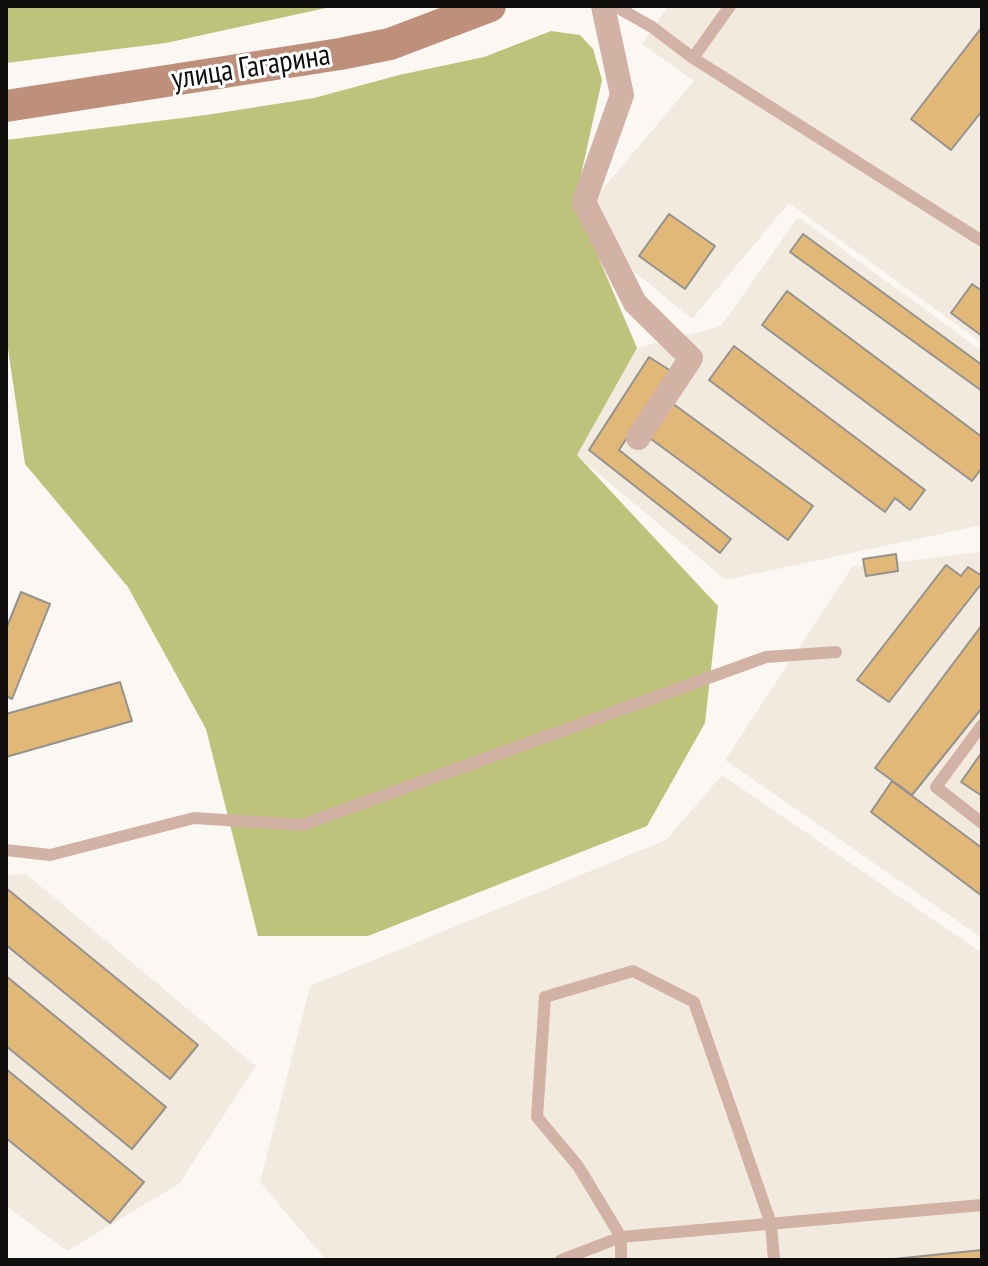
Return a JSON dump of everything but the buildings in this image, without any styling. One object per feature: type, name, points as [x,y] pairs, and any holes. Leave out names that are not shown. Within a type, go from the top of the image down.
[{"type":"main road","name":"улица Гагарина","points":[[6,106],[390,44],[490,6]]},
{"type":"street","points":[[603,6],[622,95],[584,202],[635,303],[691,358],[638,438]]},
{"type":"lane","points":[[615,6],[982,241]]},
{"type":"lane","points":[[693,58],[730,6]]},
{"type":"lane","points":[[6,850],[50,855],[194,818],[302,825],[766,657],[836,652]]},
{"type":"lane","points":[[982,725],[936,787],[982,823]]},
{"type":"lane","points":[[621,1260],[621,1237],[578,1166],[537,1117],[545,997],[633,971],[694,1002],[771,1224],[774,1260]]},
{"type":"lane","points":[[561,1260],[621,1237],[982,1205]]},
{"type":"shaded area","points":[[668,6],[982,6],[982,343],[789,203],[692,319],[630,268],[595,198],[694,81],[642,44]]},
{"type":"shaded area","points":[[798,217],[982,351],[982,525],[726,580],[576,455],[637,348],[721,326]]},
{"type":"shaded area","points":[[982,552],[982,938],[725,760],[852,567]]},
{"type":"shaded area","points":[[722,775],[982,953],[982,1260],[326,1260],[260,1182],[310,986],[666,840]]},
{"type":"shaded area","points":[[26,874],[256,1066],[179,1184],[67,1251],[6,1206],[6,875]]},
{"type":"green space","points":[[6,6],[335,6],[166,43],[6,63]]},
{"type":"green space","points":[[551,31],[580,35],[593,49],[602,80],[575,202],[637,348],[577,455],[718,606],[705,723],[647,826],[368,936],[258,936],[206,729],[128,587],[25,464],[6,335],[6,140],[314,98],[399,75],[484,57]]}]
